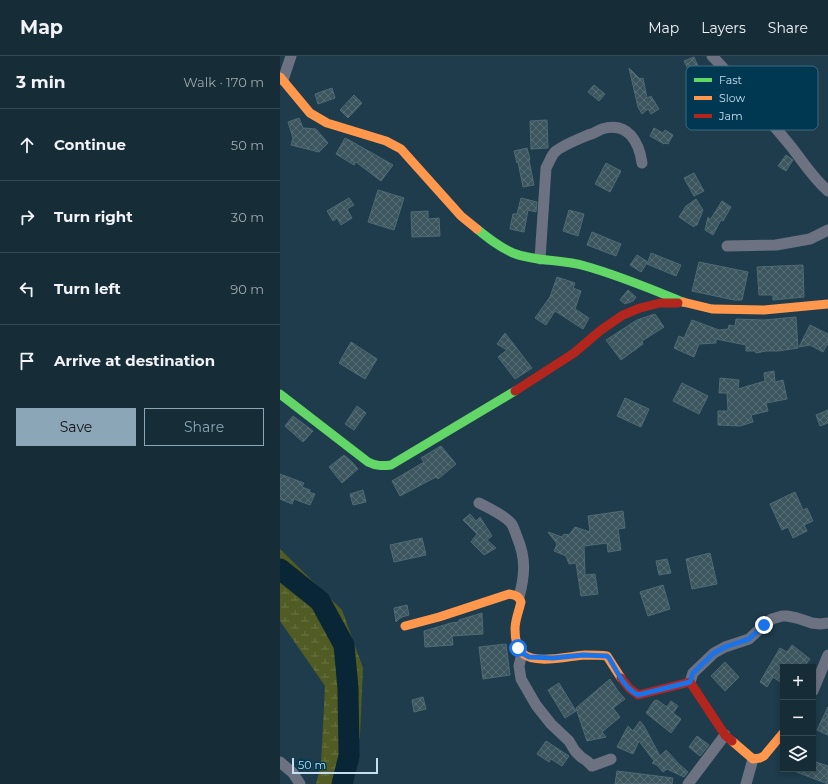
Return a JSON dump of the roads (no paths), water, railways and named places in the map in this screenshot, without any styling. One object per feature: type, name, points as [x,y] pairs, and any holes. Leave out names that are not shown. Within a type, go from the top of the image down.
[{"type":"street","points":[[291,56],[282,79],[310,113],[326,123],[386,141],[401,150],[461,216],[499,246],[514,253],[528,257],[567,262],[596,269],[686,303],[712,309],[764,310],[828,304]]},
{"type":"street","points":[[712,56],[721,66]]},
{"type":"street","points":[[540,259],[546,168],[555,152],[579,139],[603,129],[620,128],[627,131],[637,143],[641,153],[642,163]]},
{"type":"street","points":[[776,130],[813,177],[828,191]]},
{"type":"street","points":[[727,246],[776,245],[810,239],[828,230]]},
{"type":"street","points":[[280,394],[368,462],[376,466],[384,467],[391,465],[536,378],[574,353],[601,330],[623,315],[640,308],[660,303],[686,303]]},
{"type":"street","points":[[480,503],[502,516],[510,523],[522,548],[524,562],[523,583],[519,597],[521,602],[515,628],[518,648],[522,653],[529,657],[542,658],[583,655],[607,656],[630,690],[638,695],[690,682]]},
{"type":"street","points":[[405,626],[509,594],[519,597]]},
{"type":"street","points":[[690,682],[693,673],[714,653],[725,647],[749,639],[764,625],[772,620],[782,616],[787,616],[812,623],[828,623]]},
{"type":"street","points":[[522,653],[519,666],[521,679],[536,705],[551,724],[569,741],[575,751],[592,766],[611,759]]},
{"type":"street","points":[[816,684],[828,655]]},
{"type":"street","points":[[690,682],[725,735],[753,759],[764,756],[781,736]]},
{"type":"street","points":[[688,784],[725,735]]},
{"type":"street","points":[[746,784],[753,759]]},
{"type":"street","points":[[280,762],[293,773],[300,784]]},
{"type":"waterway","points":[[280,569],[320,601],[344,645],[348,688],[349,756],[342,784]]}]
